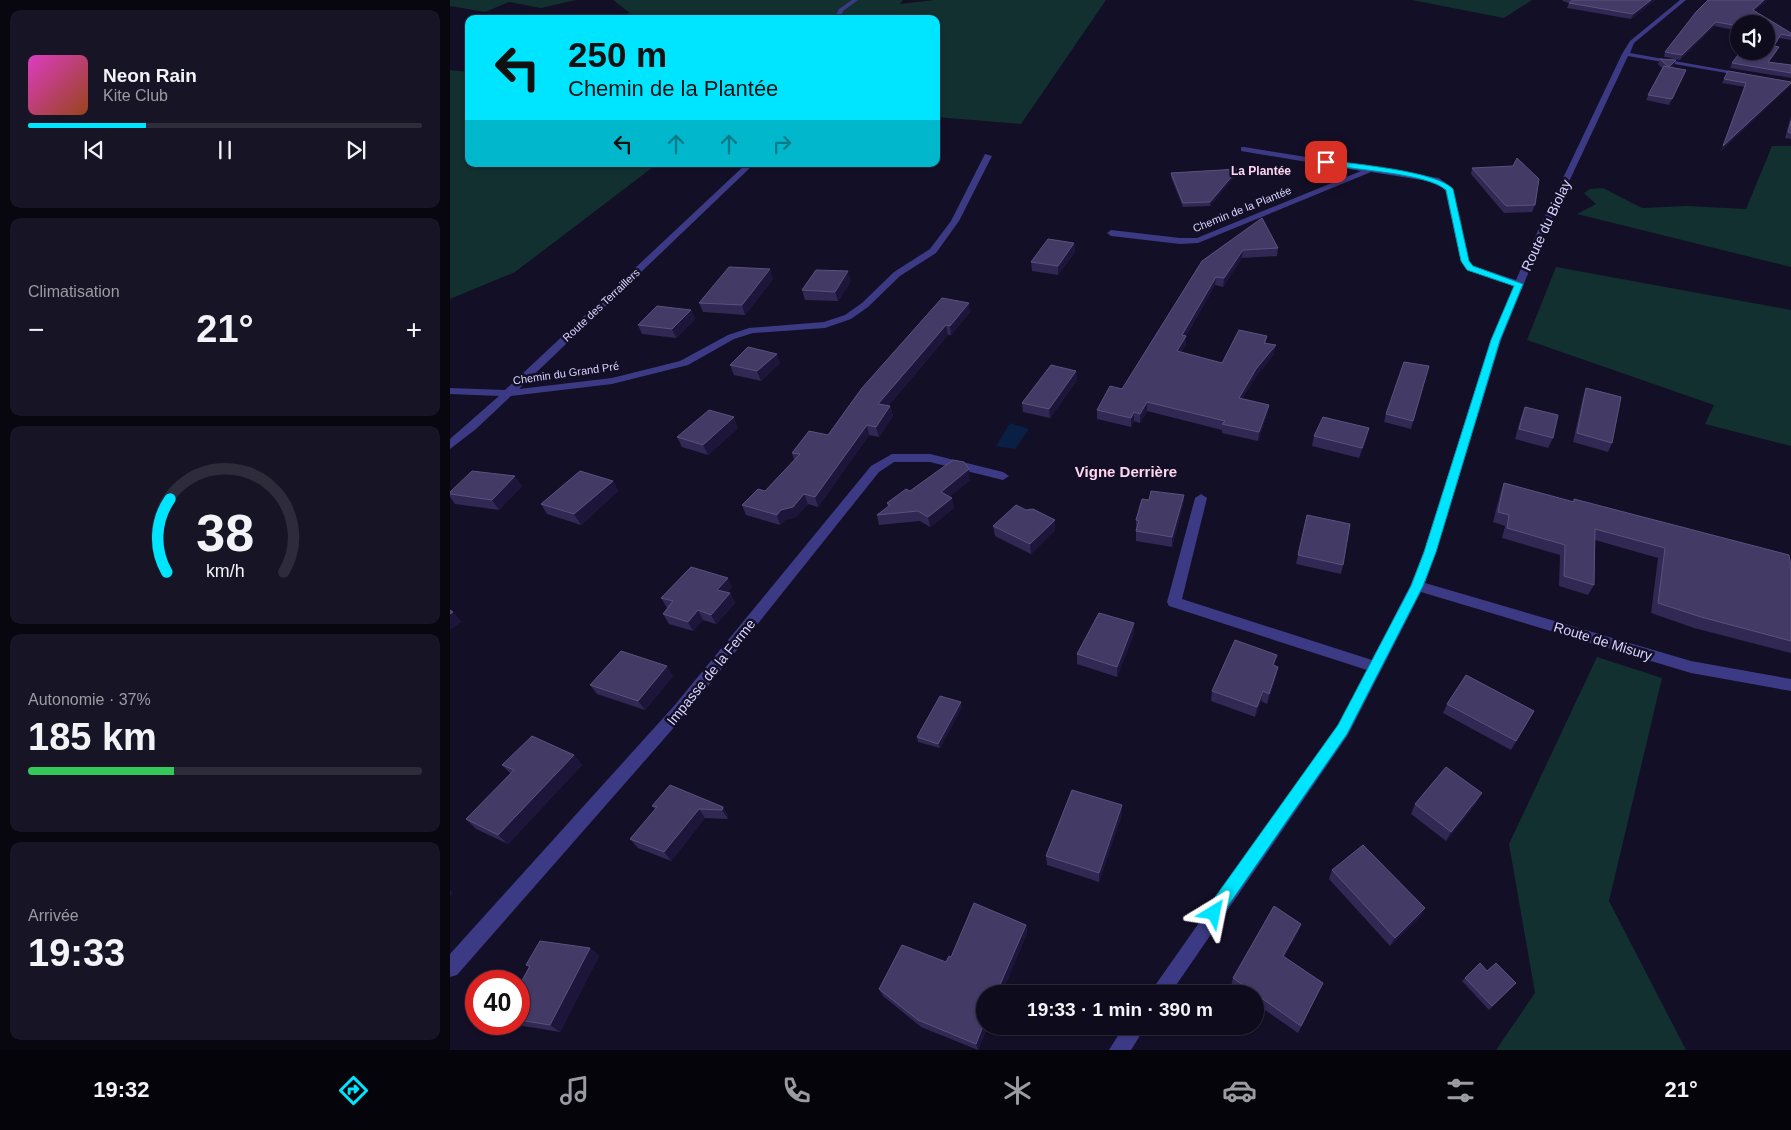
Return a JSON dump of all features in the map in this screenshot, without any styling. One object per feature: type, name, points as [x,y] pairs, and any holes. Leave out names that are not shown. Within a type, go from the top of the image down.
[{"type":"street","points":[[839,15],[841,10],[855,0]]},
{"type":"street","name":"Route du Biolay","points":[[1164,985],[1342,730],[1376,667],[1417,586],[1430,552],[1496,340],[1518,284],[1625,54],[1632,42],[1683,0]]},
{"type":"street","points":[[1625,54],[1752,76]]},
{"type":"street","points":[[1244,149],[1370,170]]},
{"type":"street","name":"Chemin du Grand Pré","points":[[450,391],[508,393],[612,381],[684,363],[731,336],[752,330],[825,325],[848,317],[897,274],[933,251],[955,221],[988,156]]},
{"type":"street","name":"Route des Terraillers","points":[[450,444],[508,393],[747,167]]},
{"type":"street","name":"Chemin de la Plantée","points":[[1111,233],[1180,241],[1198,240],[1370,170],[1418,176],[1444,185],[1449,189],[1465,261],[1470,268],[1518,284]]},
{"type":"street","name":"Impasse de la Ferme","points":[[450,968],[680,712],[875,469],[892,458],[930,458],[1003,476]]},
{"type":"street","points":[[1201,498],[1174,602],[1376,667]]},
{"type":"street","name":"Route de Misury","points":[[1417,586],[1691,667],[1791,685]]},
{"type":"street","points":[[1119,1050],[1130,1035]]},
{"type":"green space","points":[[450,0],[576,0],[541,8],[509,2],[485,12],[450,6]]},
{"type":"green space","points":[[613,0],[903,0],[900,4],[934,0],[1106,0],[1021,124],[940,117],[940,15],[620,15],[630,13]]},
{"type":"green space","points":[[1412,0],[1532,0],[1504,18]]},
{"type":"green space","points":[[450,70],[465,72],[465,167],[653,167],[515,272],[450,299]]},
{"type":"green space","points":[[1772,146],[1791,146],[1791,267],[1577,214],[1596,204],[1584,193],[1590,189],[1603,188],[1642,208],[1687,206],[1746,209]]},
{"type":"green space","points":[[1556,267],[1791,310],[1791,446],[1705,424],[1714,405],[1527,340]]},
{"type":"green space","points":[[1597,657],[1662,678],[1609,901],[1686,1050],[1496,1050],[1535,993],[1509,844]]},
{"type":"water","points":[[1010,423],[1029,429],[1015,449],[996,446]]},
{"type":"building","points":[[1573,0],[1651,0],[1633,14],[1569,3]]},
{"type":"building","points":[[1708,0],[1764,0],[1753,10],[1761,15],[1730,15],[1730,24],[1716,22],[1682,55],[1665,52],[1696,12]]},
{"type":"building","points":[[1775,23],[1791,33],[1791,36],[1781,34],[1775,44]]},
{"type":"building","points":[[1660,59],[1676,60],[1669,67]]},
{"type":"building","points":[[1734,60],[1769,60],[1768,62],[1791,65],[1791,73],[1732,63]]},
{"type":"building","points":[[1664,66],[1686,70],[1672,99],[1648,95]]},
{"type":"building","points":[[1728,71],[1791,83],[1723,146],[1746,83],[1724,79]]},
{"type":"building","points":[[1791,121],[1791,133],[1788,132]]},
{"type":"building","points":[[1517,158],[1539,179],[1535,205],[1506,206],[1472,168],[1513,166]]},
{"type":"building","points":[[1238,169],[1210,202],[1183,203],[1171,173]]},
{"type":"building","points":[[1262,218],[1278,248],[1243,250],[1224,278],[1216,277],[1182,335],[1186,336],[1177,351],[1222,363],[1239,330],[1267,336],[1264,343],[1276,345],[1256,369],[1239,398],[1269,405],[1259,432],[1222,424],[1225,421],[1147,402],[1140,414],[1134,412],[1131,418],[1097,410],[1110,386],[1122,389],[1202,261]]},
{"type":"building","points":[[1048,239],[1074,243],[1058,266],[1031,262]]},
{"type":"building","points":[[729,267],[770,269],[742,305],[699,303]]},
{"type":"building","points":[[816,270],[848,271],[835,292],[802,290]]},
{"type":"building","points":[[942,298],[969,303],[950,326],[946,325],[878,404],[890,406],[876,427],[867,425],[815,497],[804,494],[793,507],[781,510],[777,515],[742,505],[758,489],[765,491],[800,454],[792,453],[809,431],[828,435],[862,388]]},
{"type":"building","points":[[657,306],[691,310],[672,329],[638,325]]},
{"type":"building","points":[[748,347],[777,354],[757,371],[730,365]]},
{"type":"building","points":[[1404,362],[1429,366],[1413,421],[1386,414]]},
{"type":"building","points":[[1051,365],[1076,371],[1049,409],[1022,403]]},
{"type":"building","points":[[1586,388],[1621,397],[1612,443],[1577,433]]},
{"type":"building","points":[[1525,407],[1558,415],[1553,438],[1519,429]]},
{"type":"building","points":[[709,410],[734,417],[703,445],[677,437]]},
{"type":"building","points":[[1323,417],[1369,428],[1362,448],[1314,436]]},
{"type":"building","points":[[953,460],[964,462],[969,469],[941,492],[952,498],[928,517],[918,511],[877,515],[890,505],[887,503],[906,489],[910,491]]},
{"type":"building","points":[[472,471],[515,476],[492,500],[450,494]]},
{"type":"building","points":[[580,471],[613,481],[574,514],[541,504]]},
{"type":"building","points":[[1504,483],[1574,502],[1574,499],[1789,555],[1791,566],[1791,641],[1701,617],[1658,603],[1665,548],[1595,529],[1594,585],[1564,576],[1565,545],[1507,528],[1509,515],[1498,512]]},
{"type":"building","points":[[1151,491],[1184,495],[1172,537],[1136,531],[1139,521],[1136,520],[1142,499],[1149,500]]},
{"type":"building","points":[[1016,505],[1026,510],[1033,509],[1055,520],[1030,544],[993,526]]},
{"type":"building","points":[[1307,515],[1350,524],[1343,565],[1298,555]]},
{"type":"building","points":[[691,567],[728,578],[717,590],[730,593],[711,615],[698,610],[688,622],[663,614],[673,601],[661,598]]},
{"type":"building","points":[[1099,613],[1134,623],[1117,667],[1077,654]]},
{"type":"building","points":[[1235,640],[1277,655],[1273,665],[1278,667],[1269,694],[1263,691],[1257,707],[1212,691]]},
{"type":"building","points":[[621,651],[667,666],[638,701],[590,685]]},
{"type":"building","points":[[1466,675],[1534,711],[1516,741],[1447,704]]},
{"type":"building","points":[[940,696],[961,702],[938,744],[917,737]]},
{"type":"building","points":[[532,736],[574,755],[498,835],[466,819],[514,770],[502,765]]},
{"type":"building","points":[[1446,767],[1482,793],[1451,832],[1415,804]]},
{"type":"building","points":[[670,785],[723,807],[722,810],[699,809],[664,852],[630,839],[657,807],[652,806]]},
{"type":"building","points":[[1072,790],[1122,805],[1099,873],[1046,856]]},
{"type":"building","points":[[1363,845],[1425,908],[1395,938],[1332,870]]},
{"type":"building","points":[[974,903],[1026,925],[1000,985],[976,985],[976,1035],[980,1035],[976,1044],[918,1020],[879,989],[902,945],[946,962],[949,956],[951,957]]},
{"type":"building","points":[[1274,906],[1301,924],[1283,956],[1323,983],[1301,1026],[1264,1000],[1264,985],[1243,985],[1233,978]]},
{"type":"building","points":[[540,941],[590,948],[550,1025],[530,1022],[530,970],[528,970],[530,966],[526,965]]},
{"type":"building","points":[[1480,963],[1487,971],[1496,963],[1516,983],[1492,1006],[1465,978]]},
{"type":"district","name":"La Plantée","points":[[1261,171]]},
{"type":"district","name":"Vigne Derrière","points":[[1126,471]]},
{"type":"route","points":[[1214,913],[1342,730],[1417,586],[1430,552],[1496,340],[1518,284],[1470,268],[1465,261],[1449,189],[1444,185],[1436,180],[1418,176],[1326,162]]}]
